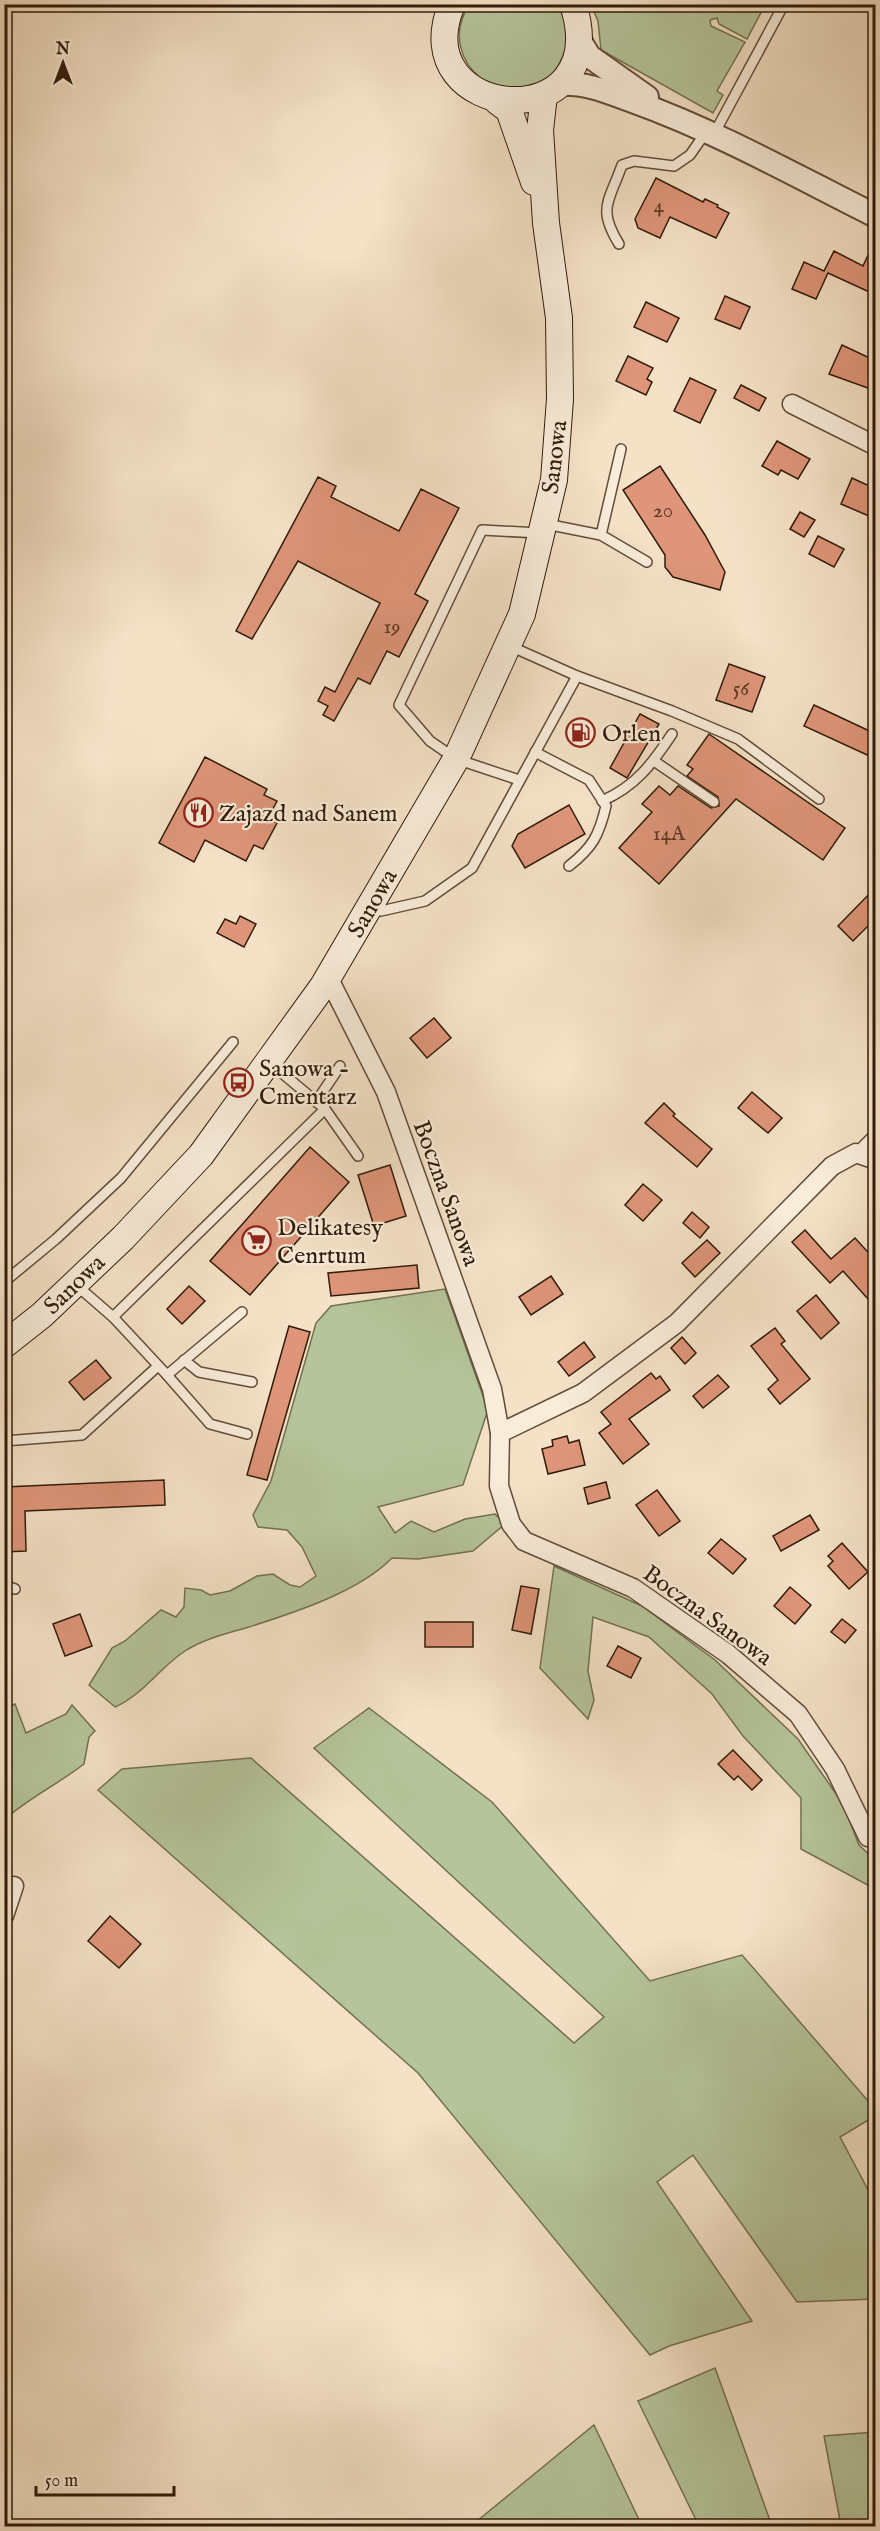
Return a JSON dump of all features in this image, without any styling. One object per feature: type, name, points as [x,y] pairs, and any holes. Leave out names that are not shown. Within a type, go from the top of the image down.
[{"type":"main road","points":[[496,101],[522,102],[552,89],[573,66],[580,41],[580,26],[573,4]]},
{"type":"main road","points":[[448,8],[444,37],[448,57],[458,75],[473,90],[509,110],[546,223]]},
{"type":"main road","points":[[546,223],[540,130],[552,89]]},
{"type":"main road","name":"Sanowa","points":[[4,1345],[42,1315],[201,1155],[328,977],[456,759],[522,614],[554,480],[561,365],[559,318],[546,223]]},
{"type":"street","points":[[580,41],[589,56],[675,117]]},
{"type":"street","points":[[552,89],[574,83],[598,89],[675,117],[876,216]]},
{"type":"street","points":[[792,404],[876,446]]},
{"type":"street","name":"Boczna Sanowa","points":[[328,977],[386,1092],[492,1389],[500,1433],[500,1486],[512,1524],[524,1541],[633,1588],[728,1654],[798,1714],[835,1769],[868,1837]]},
{"type":"street","points":[[500,1433],[583,1393],[677,1323],[832,1166],[856,1153],[876,1160]]},
{"type":"street","points":[[4,1916],[14,1886]]},
{"type":"lane","points":[[619,244],[606,224],[605,212],[622,165],[634,161],[674,166],[690,155],[710,133],[784,4]]},
{"type":"lane","points":[[601,535],[621,449]]},
{"type":"lane","points":[[519,780],[456,759],[430,741],[399,705],[482,530],[543,529],[601,535],[648,562]]},
{"type":"lane","points":[[508,645],[577,676],[672,711],[738,739],[819,799]]},
{"type":"lane","points":[[367,910],[381,911],[425,901],[472,868],[577,676]]},
{"type":"lane","points":[[602,801],[622,792],[649,769],[672,734]]},
{"type":"lane","points":[[535,752],[589,780],[606,806],[600,831],[587,852],[569,866]]},
{"type":"lane","points":[[654,761],[714,802]]},
{"type":"lane","points":[[4,1281],[56,1239],[121,1178],[233,1042]]},
{"type":"lane","points":[[268,1062],[325,1109],[358,1156]]},
{"type":"lane","points":[[316,1102],[340,1066]]},
{"type":"lane","points":[[113,1317],[325,1109]]},
{"type":"lane","points":[[856,1153],[876,1133]]},
{"type":"lane","points":[[73,1283],[113,1317],[210,1424],[247,1434]]},
{"type":"lane","points":[[166,1375],[242,1312]]},
{"type":"lane","points":[[184,1360],[199,1372],[252,1382]]},
{"type":"lane","points":[[4,1441],[82,1436],[158,1366]]},
{"type":"lane","points":[[4,1585],[15,1589]]},
{"type":"lane","points":[[4,2519],[13,2526]]},
{"type":"green space","points":[[469,5],[557,5],[565,22],[567,41],[555,71],[536,86],[517,91],[498,88],[481,78],[468,64],[460,46],[460,26]]},
{"type":"green space","points":[[591,5],[765,5],[747,39],[719,24],[717,18],[710,20],[711,26],[745,42],[717,91],[723,95],[713,113],[601,50],[598,21]]},
{"type":"green space","points":[[445,1289],[488,1410],[463,1485],[378,1507],[395,1533],[411,1521],[434,1532],[465,1519],[495,1514],[505,1524],[473,1551],[418,1559],[392,1558],[362,1581],[325,1600],[200,1643],[176,1658],[134,1696],[115,1707],[89,1685],[112,1648],[125,1641],[161,1610],[176,1617],[184,1607],[185,1588],[201,1590],[210,1595],[230,1591],[257,1576],[273,1574],[290,1585],[300,1587],[316,1576],[302,1547],[287,1530],[258,1527],[253,1515],[271,1481],[316,1323],[331,1306]]},
{"type":"green space","points":[[554,1566],[642,1606],[715,1660],[798,1739],[843,1804],[859,1845],[875,1860],[875,1889],[801,1849],[801,1798],[743,1736],[712,1694],[649,1637],[593,1617],[588,1671],[594,1700],[588,1719],[540,1668]]},
{"type":"green space","points":[[15,1704],[26,1733],[66,1714],[72,1705],[95,1731],[89,1737],[84,1764],[5,1819],[5,1708]]},
{"type":"green space","points":[[369,1708],[492,1802],[650,1981],[742,1955],[875,2109],[875,2116],[840,2137],[875,2203],[875,2299],[797,2302],[693,2155],[657,2182],[752,2321],[669,2346],[650,2355],[418,2073],[98,1790],[122,1769],[251,1758],[574,2043],[604,2017],[314,1748]]},
{"type":"green space","points":[[715,2368],[772,2526],[699,2526],[638,2401]]},
{"type":"green space","points":[[594,2425],[642,2526],[471,2526]]},
{"type":"green space","points":[[875,2432],[875,2526],[841,2526],[824,2436]]},
{"type":"building","points":[[656,178],[703,202],[705,199],[718,205],[717,207],[729,213],[716,238],[670,217],[660,238],[638,228],[635,219]]},
{"type":"building","points":[[876,238],[876,295],[828,273],[816,299],[792,289],[804,262],[824,271],[834,251],[863,266]]},
{"type":"building","points":[[725,296],[750,307],[740,329],[715,319]]},
{"type":"building","points":[[646,302],[679,318],[667,342],[634,327]]},
{"type":"building","points":[[842,345],[876,361],[876,391],[829,374]]},
{"type":"building","points":[[628,356],[653,368],[647,379],[652,382],[646,395],[616,381]]},
{"type":"building","points":[[690,378],[716,390],[700,423],[674,411]]},
{"type":"building","points":[[741,385],[766,398],[759,411],[734,398]]},
{"type":"building","points":[[777,441],[810,459],[798,479],[781,470],[778,475],[762,466]]},
{"type":"building","points":[[660,466],[705,535],[725,572],[720,590],[673,577],[665,567],[665,555],[623,490]]},
{"type":"building","points":[[318,477],[336,486],[331,497],[399,531],[421,489],[459,508],[415,594],[428,601],[399,657],[387,651],[370,684],[358,678],[334,721],[323,715],[328,706],[318,701],[325,687],[335,692],[380,603],[298,561],[252,639],[236,631]]},
{"type":"building","points":[[852,478],[876,489],[876,519],[841,504]]},
{"type":"building","points":[[800,512],[815,520],[804,537],[790,529]]},
{"type":"building","points":[[818,536],[844,549],[834,567],[809,554]]},
{"type":"building","points":[[729,664],[765,677],[752,712],[716,700]]},
{"type":"building","points":[[814,705],[876,734],[876,759],[804,726]]},
{"type":"building","points":[[640,714],[659,724],[627,778],[610,768]]},
{"type":"building","points":[[709,734],[845,828],[823,860],[736,799],[659,884],[619,848],[652,812],[642,804],[659,786],[670,795],[678,786],[711,808],[719,806],[718,797],[687,776],[693,769],[687,765]]},
{"type":"building","name":"Zajazd nad Sanem","points":[[205,757],[267,789],[264,795],[277,801],[268,818],[277,823],[263,849],[254,845],[246,861],[205,840],[194,862],[159,843]]},
{"type":"building","points":[[569,805],[585,834],[525,868],[512,846],[518,834]]},
{"type":"building","points":[[876,887],[876,918],[853,941],[838,926]]},
{"type":"building","points":[[240,916],[256,924],[244,947],[217,933],[225,919],[236,924]]},
{"type":"building","points":[[434,1018],[451,1038],[427,1058],[410,1038]]},
{"type":"building","points":[[752,1092],[782,1118],[768,1133],[738,1108]]},
{"type":"building","points":[[664,1103],[675,1114],[673,1116],[712,1149],[697,1167],[645,1123]]},
{"type":"building","points":[[310,1147],[349,1182],[250,1295],[210,1261]]},
{"type":"building","points":[[390,1165],[406,1216],[374,1226],[358,1175]]},
{"type":"building","points":[[643,1184],[662,1200],[643,1221],[625,1205]]},
{"type":"building","points":[[692,1212],[709,1227],[700,1238],[683,1223]]},
{"type":"building","points":[[805,1230],[831,1259],[855,1238],[876,1261],[876,1308],[843,1271],[830,1283],[792,1242]]},
{"type":"building","points":[[707,1240],[720,1253],[695,1277],[682,1263]]},
{"type":"building","points":[[417,1265],[419,1288],[331,1296],[328,1273]]},
{"type":"building","points":[[551,1276],[563,1294],[531,1315],[519,1297]]},
{"type":"building","points":[[189,1286],[205,1301],[182,1324],[167,1309]]},
{"type":"building","points":[[816,1295],[839,1323],[821,1339],[797,1311]]},
{"type":"building","points":[[289,1326],[310,1332],[267,1480],[247,1475]]},
{"type":"building","points":[[775,1328],[785,1341],[781,1344],[810,1379],[780,1404],[768,1389],[778,1380],[751,1346]]},
{"type":"building","points":[[682,1337],[696,1353],[685,1364],[671,1348]]},
{"type":"building","points":[[584,1342],[595,1357],[569,1376],[558,1362]]},
{"type":"building","points":[[96,1360],[111,1378],[84,1400],[69,1382]]},
{"type":"building","points":[[651,1373],[656,1379],[660,1376],[670,1390],[629,1419],[649,1444],[623,1464],[599,1433],[611,1424],[601,1412]]},
{"type":"building","points":[[718,1375],[729,1387],[703,1408],[693,1396]]},
{"type":"building","points":[[567,1436],[569,1443],[579,1440],[585,1465],[548,1474],[542,1449],[553,1446],[552,1440]]},
{"type":"building","points":[[164,1480],[165,1505],[25,1511],[26,1551],[4,1552],[4,1487]]},
{"type":"building","points":[[606,1482],[610,1498],[588,1504],[584,1488]]},
{"type":"building","points":[[657,1490],[680,1521],[659,1536],[636,1505]]},
{"type":"building","points":[[810,1515],[819,1530],[781,1551],[773,1536]]},
{"type":"building","points":[[721,1539],[746,1559],[733,1574],[708,1553]]},
{"type":"building","points":[[842,1543],[868,1572],[849,1589],[828,1566],[833,1561],[828,1556]]},
{"type":"building","points":[[521,1586],[539,1589],[531,1634],[512,1630]]},
{"type":"building","points":[[790,1587],[811,1605],[795,1624],[774,1606]]},
{"type":"building","points":[[80,1614],[92,1646],[65,1656],[53,1624]]},
{"type":"building","points":[[842,1619],[856,1630],[845,1643],[831,1632]]},
{"type":"building","points":[[425,1622],[473,1622],[473,1647],[425,1647]]},
{"type":"building","points":[[618,1646],[641,1658],[631,1678],[607,1666]]},
{"type":"building","points":[[733,1750],[762,1780],[752,1790],[738,1776],[734,1780],[718,1764]]},
{"type":"building","points":[[110,1916],[141,1944],[119,1968],[88,1941]]},
{"type":"place","name":"Orlen","points":[[581,733]]},
{"type":"place","name":"Zajazd nad Sanem","points":[[198,813]]},
{"type":"place","name":"Sanowa - Cmentarz","points":[[238,1082]]},
{"type":"place","name":"Delikatesy Cenrtum","points":[[256,1241]]}]
